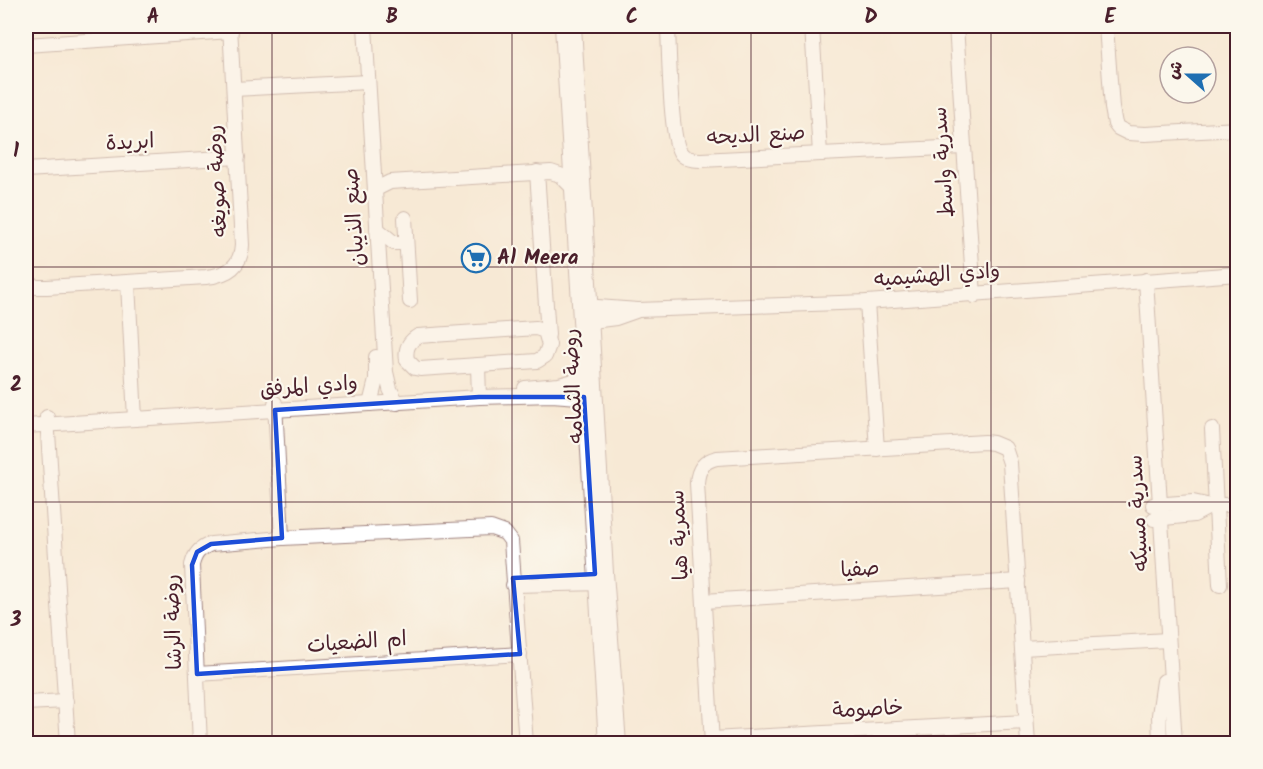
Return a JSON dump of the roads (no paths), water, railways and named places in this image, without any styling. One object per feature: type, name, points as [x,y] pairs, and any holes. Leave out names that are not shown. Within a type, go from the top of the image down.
[{"type":"street","name":"صنع الذيبان","points":[[356,26],[373,174],[386,372],[395,400]]},
{"type":"street","name":"صنع الذيبان","points":[[365,26],[364,83],[377,372],[371,400]]},
{"type":"street","name":"روضة الثمامه","points":[[562,26],[571,186],[585,306]]},
{"type":"street","name":"روضة الثمامه","points":[[574,26],[585,306],[601,578],[606,744]]},
{"type":"street","name":"صنع الديحه","points":[[668,26],[675,132],[680,153],[687,158],[700,160],[963,147]]},
{"type":"street","points":[[812,26],[820,154]]},
{"type":"street","name":"سدرية واسط","points":[[956,26],[974,296]]},
{"type":"street","points":[[1106,26],[1112,108],[1118,128],[1128,133],[1145,135],[1238,129]]},
{"type":"street","points":[[26,45],[231,28]]},
{"type":"street","name":"روضة صويغه","points":[[26,281],[36,287],[47,287],[218,276],[237,264],[242,253],[242,245],[231,28]]},
{"type":"street","points":[[234,89],[364,83]]},
{"type":"street","points":[[544,172],[563,164],[569,156]]},
{"type":"street","name":"ابريدة","points":[[26,170],[238,157]]},
{"type":"street","points":[[544,172],[548,335],[548,351],[545,356],[537,361],[420,369],[407,360],[406,350],[411,340],[429,334],[536,328],[542,329],[548,335]]},
{"type":"street","points":[[374,193],[376,189],[390,182],[544,172],[560,175],[571,186]]},
{"type":"street","points":[[373,174],[390,182]]},
{"type":"street","points":[[405,218],[400,243],[410,301]]},
{"type":"street","points":[[377,229],[400,243]]},
{"type":"street","points":[[379,262],[382,255],[400,243]]},
{"type":"street","name":"وادي الهشيميه","points":[[585,306],[638,310],[867,302],[974,296],[1143,280],[1238,274]]},
{"type":"street","name":"سدرية مسيكه","points":[[1143,280],[1165,640],[1174,744]]},
{"type":"street","points":[[128,283],[134,415]]},
{"type":"street","points":[[867,302],[877,449]]},
{"type":"street","name":"وادي الهشيميه","points":[[586,322],[616,318],[638,310]]},
{"type":"street","points":[[478,366],[479,393]]},
{"type":"street","name":"وادي المرفق","points":[[26,426],[44,421],[479,393],[550,386],[589,378]]},
{"type":"street","name":"وادي المرفق","points":[[479,393],[590,398]]},
{"type":"street","points":[[275,406],[282,538]]},
{"type":"street","name":"وادي المرفق","points":[[26,418],[44,421]]},
{"type":"street","points":[[44,421],[62,701],[62,744]]},
{"type":"street","points":[[1212,429],[1214,505],[1220,585]]},
{"type":"street","name":"سمرية هيا","points":[[712,741],[697,483],[704,463],[717,458],[985,442],[1005,448],[1010,462],[1028,744]]},
{"type":"street","points":[[1157,511],[1194,515],[1214,505],[1238,504]]},
{"type":"street","name":"روضة الرشا","points":[[200,744],[192,565],[197,552],[211,544],[282,538],[497,529],[505,533],[511,541],[526,744]]},
{"type":"street","points":[[513,582],[601,578]]},
{"type":"street","name":"روضة الثمامه","points":[[601,578],[619,744]]},
{"type":"street","name":"صفيا","points":[[704,601],[1018,581]]},
{"type":"street","points":[[1022,648],[1165,640]]},
{"type":"street","name":"سدرية مسيكه","points":[[1160,744],[1159,715],[1164,687],[1165,640]]},
{"type":"street","name":"ام الضعيات","points":[[196,674],[520,654]]},
{"type":"street","points":[[26,703],[62,701]]},
{"type":"street","points":[[62,701],[69,744]]},
{"type":"street","name":"خاصومة","points":[[712,741],[1026,722]]},
{"type":"place","name":"Al Meera","points":[[476,258]]}]
